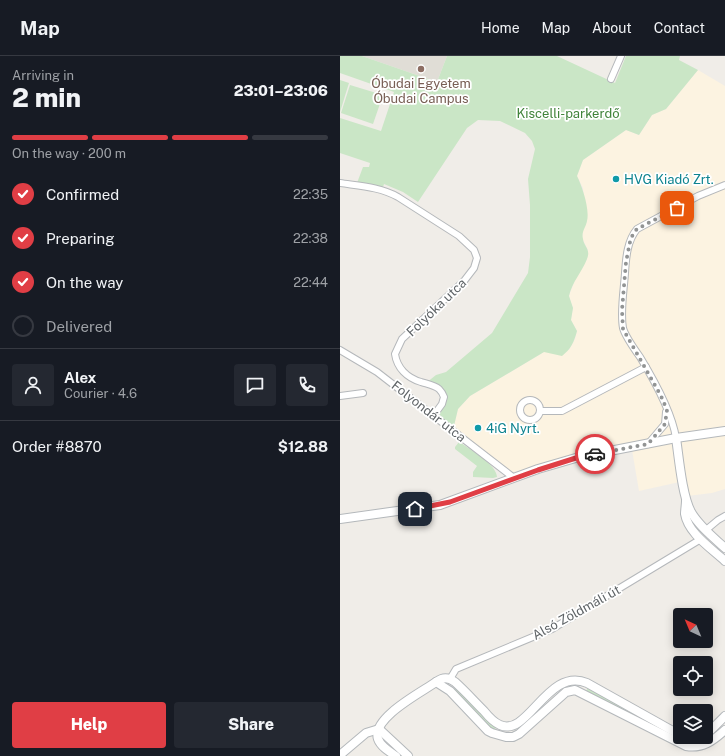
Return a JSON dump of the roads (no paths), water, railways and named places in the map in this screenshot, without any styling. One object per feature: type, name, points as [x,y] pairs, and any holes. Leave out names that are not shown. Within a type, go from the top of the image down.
[{"type":"street","points":[[611,79],[621,56]]},
{"type":"street","name":"Folyóka utca","points":[[340,183],[378,188],[389,192],[459,236],[474,250],[476,254],[476,262],[471,272],[460,285],[402,340],[395,354],[398,366],[410,378],[432,385],[440,390],[444,397],[442,404],[434,415]]},
{"type":"street","points":[[725,185],[698,196],[637,229],[630,242],[626,262],[622,310],[623,329],[661,396],[675,432],[686,499],[685,514],[690,526],[701,539],[725,561]]},
{"type":"street","name":"Folyondár utca","points":[[340,350],[378,372],[514,478]]},
{"type":"street","points":[[540,411],[562,411],[646,368]]},
{"type":"street","points":[[340,396],[362,394]]},
{"type":"street","points":[[648,444],[665,424],[667,410]]},
{"type":"street","points":[[340,519],[440,505],[514,478],[579,457],[676,438],[725,433]]},
{"type":"street","points":[[686,499],[691,511],[706,530],[725,548]]},
{"type":"street","points":[[706,530],[725,516]]},
{"type":"street","name":"Alsó Zöldmáli út","points":[[452,681],[456,669],[552,628],[701,539]]},
{"type":"street","points":[[396,756],[381,743],[378,737],[379,729],[384,719],[436,682],[444,678],[452,681],[494,721],[502,726],[507,727],[517,724],[560,684],[576,680],[587,684],[673,731]]},
{"type":"street","points":[[575,690],[576,680]]},
{"type":"street","points":[[448,689],[452,681]]},
{"type":"street","points":[[436,682],[448,689],[488,730],[492,733],[506,737],[513,737],[523,731],[566,692],[575,690],[673,740]]},
{"type":"street","points":[[713,729],[725,716]]},
{"type":"street","points":[[506,737],[507,727]]},
{"type":"street","points":[[340,755],[366,732],[379,729]]},
{"type":"street","points":[[379,729],[408,756]]},
{"type":"street","points":[[713,740],[725,730]]},
{"type":"street","points":[[683,744],[692,747],[696,744]]},
{"type":"place","name":"Óbudai Egyetem Óbudai Campus","points":[[421,69]]},
{"type":"place","name":"HVG Kiadó Zrt.","points":[[616,179]]},
{"type":"place","name":"4iG Nyrt.","points":[[478,428]]},
{"type":"park label","name":"Kiscelli-parkerdő","points":[[568,113]]}]
